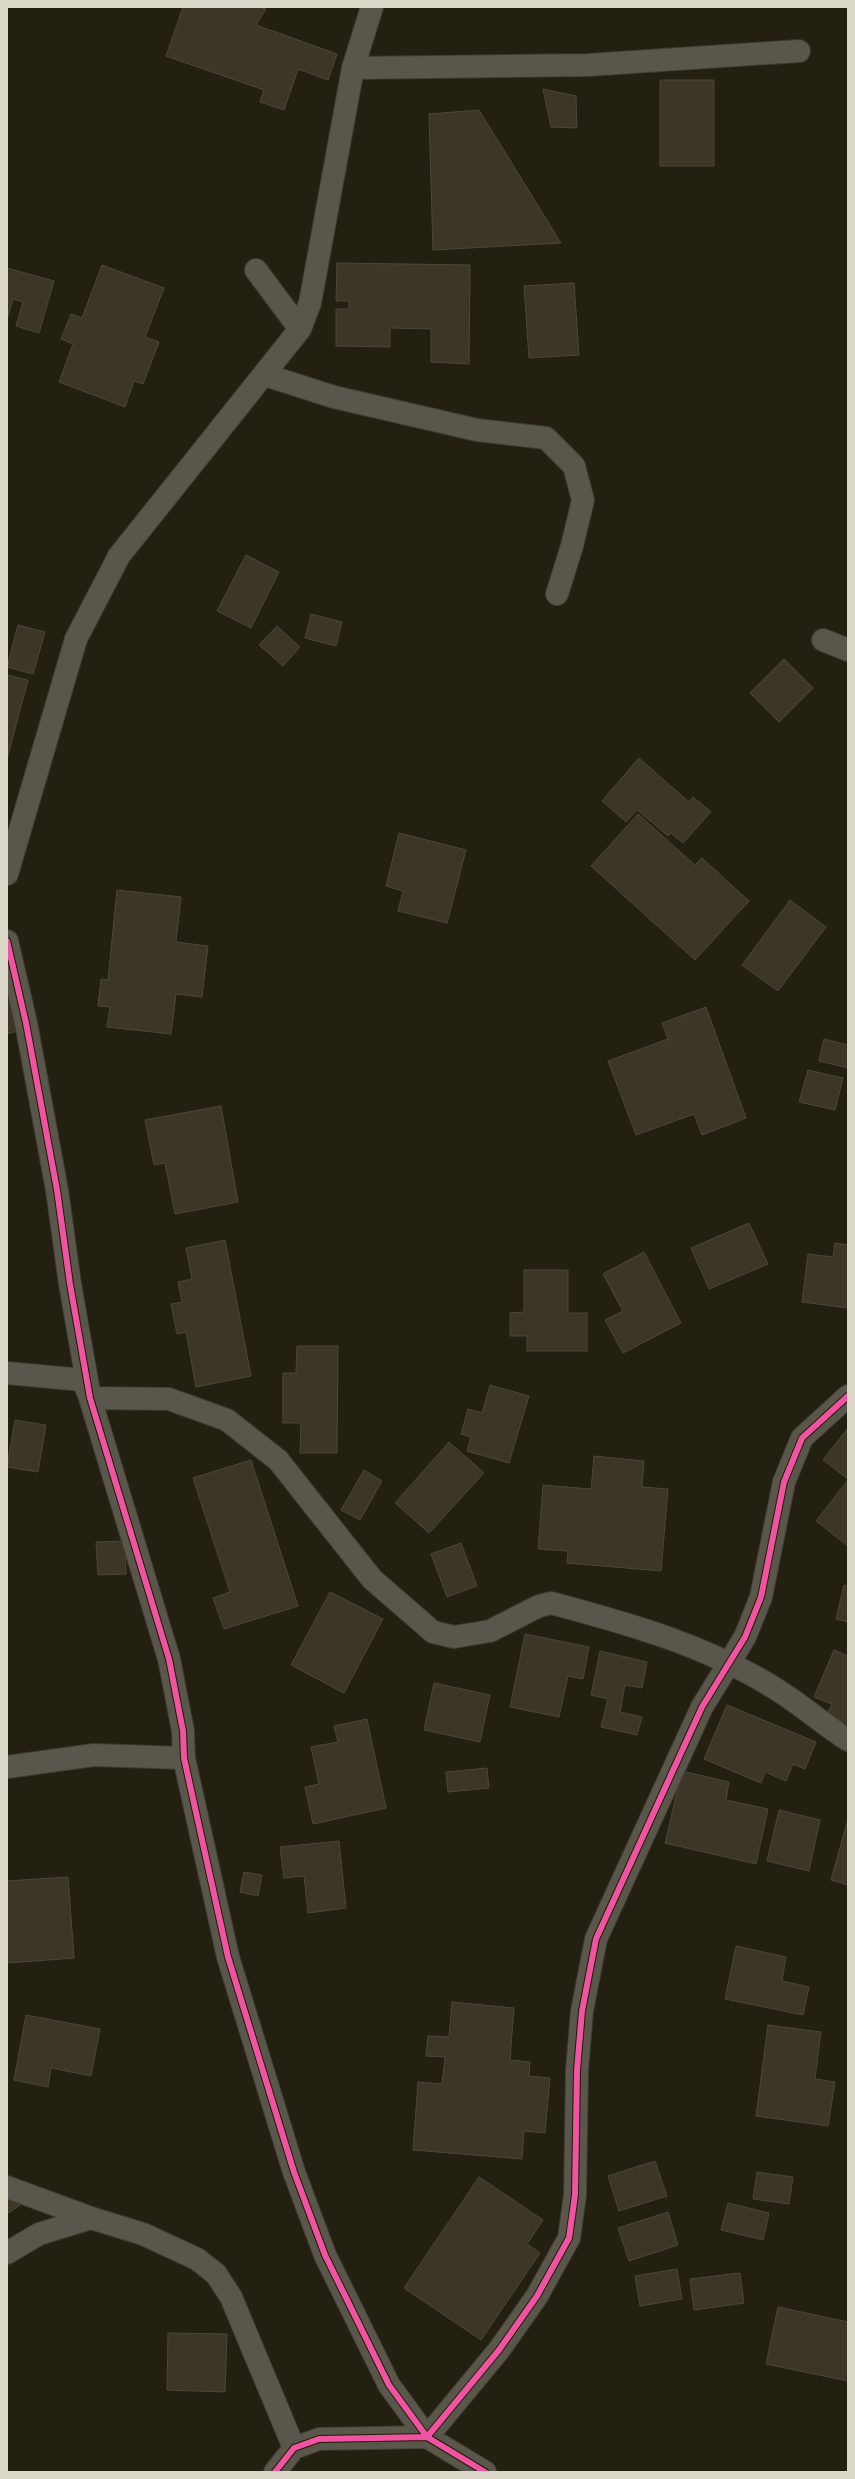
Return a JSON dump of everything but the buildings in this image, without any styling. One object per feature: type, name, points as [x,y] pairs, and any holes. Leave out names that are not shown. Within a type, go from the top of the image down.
[{"type":"street","points":[[7,874],[76,639],[119,556],[265,375],[300,329],[310,303],[354,68],[372,7]]},
{"type":"street","points":[[354,68],[588,65],[799,50]]},
{"type":"street","points":[[256,270],[300,329]]},
{"type":"street","points":[[265,375],[334,397],[477,430],[546,438],[574,466],[583,500],[572,546],[556,594]]},
{"type":"street","points":[[823,640],[848,650]]},
{"type":"street","points":[[7,941],[26,1023],[57,1190],[70,1284],[90,1398]]},
{"type":"street","points":[[7,1373],[83,1380],[90,1398],[169,1659],[183,1731],[184,1758],[228,1958],[294,2172],[325,2255],[389,2385],[427,2437],[485,2472]]},
{"type":"street","points":[[275,2472],[294,2448],[319,2439],[427,2437],[500,2350],[537,2296],[569,2238],[575,2195],[577,2070],[582,2011],[596,1939],[702,1707],[745,1637],[761,1597],[784,1482],[802,1438],[848,1396]]},
{"type":"street","points":[[90,1398],[169,1399],[227,1420],[278,1460],[372,1579],[433,1632],[454,1637],[490,1631],[539,1606],[551,1603],[666,1635],[729,1663],[779,1691],[848,1740]]},
{"type":"street","points":[[7,1767],[94,1755],[184,1758]]},
{"type":"street","points":[[7,2187],[91,2218],[143,2234],[197,2259],[216,2274],[231,2296],[294,2448]]},
{"type":"street","points":[[7,2253],[39,2234],[91,2218]]},
{"type":"cycle path","points":[[7,941],[26,1023],[57,1190],[70,1284],[90,1398],[169,1659],[183,1731],[184,1758],[228,1957],[294,2172],[325,2255],[389,2385],[427,2437],[485,2472]]},
{"type":"cycle path","points":[[275,2472],[294,2448],[319,2439],[427,2437],[499,2350],[537,2296],[569,2238],[575,2195],[577,2070],[582,2011],[596,1939],[702,1707],[745,1637],[761,1597],[784,1482],[802,1438],[848,1396]]}]
